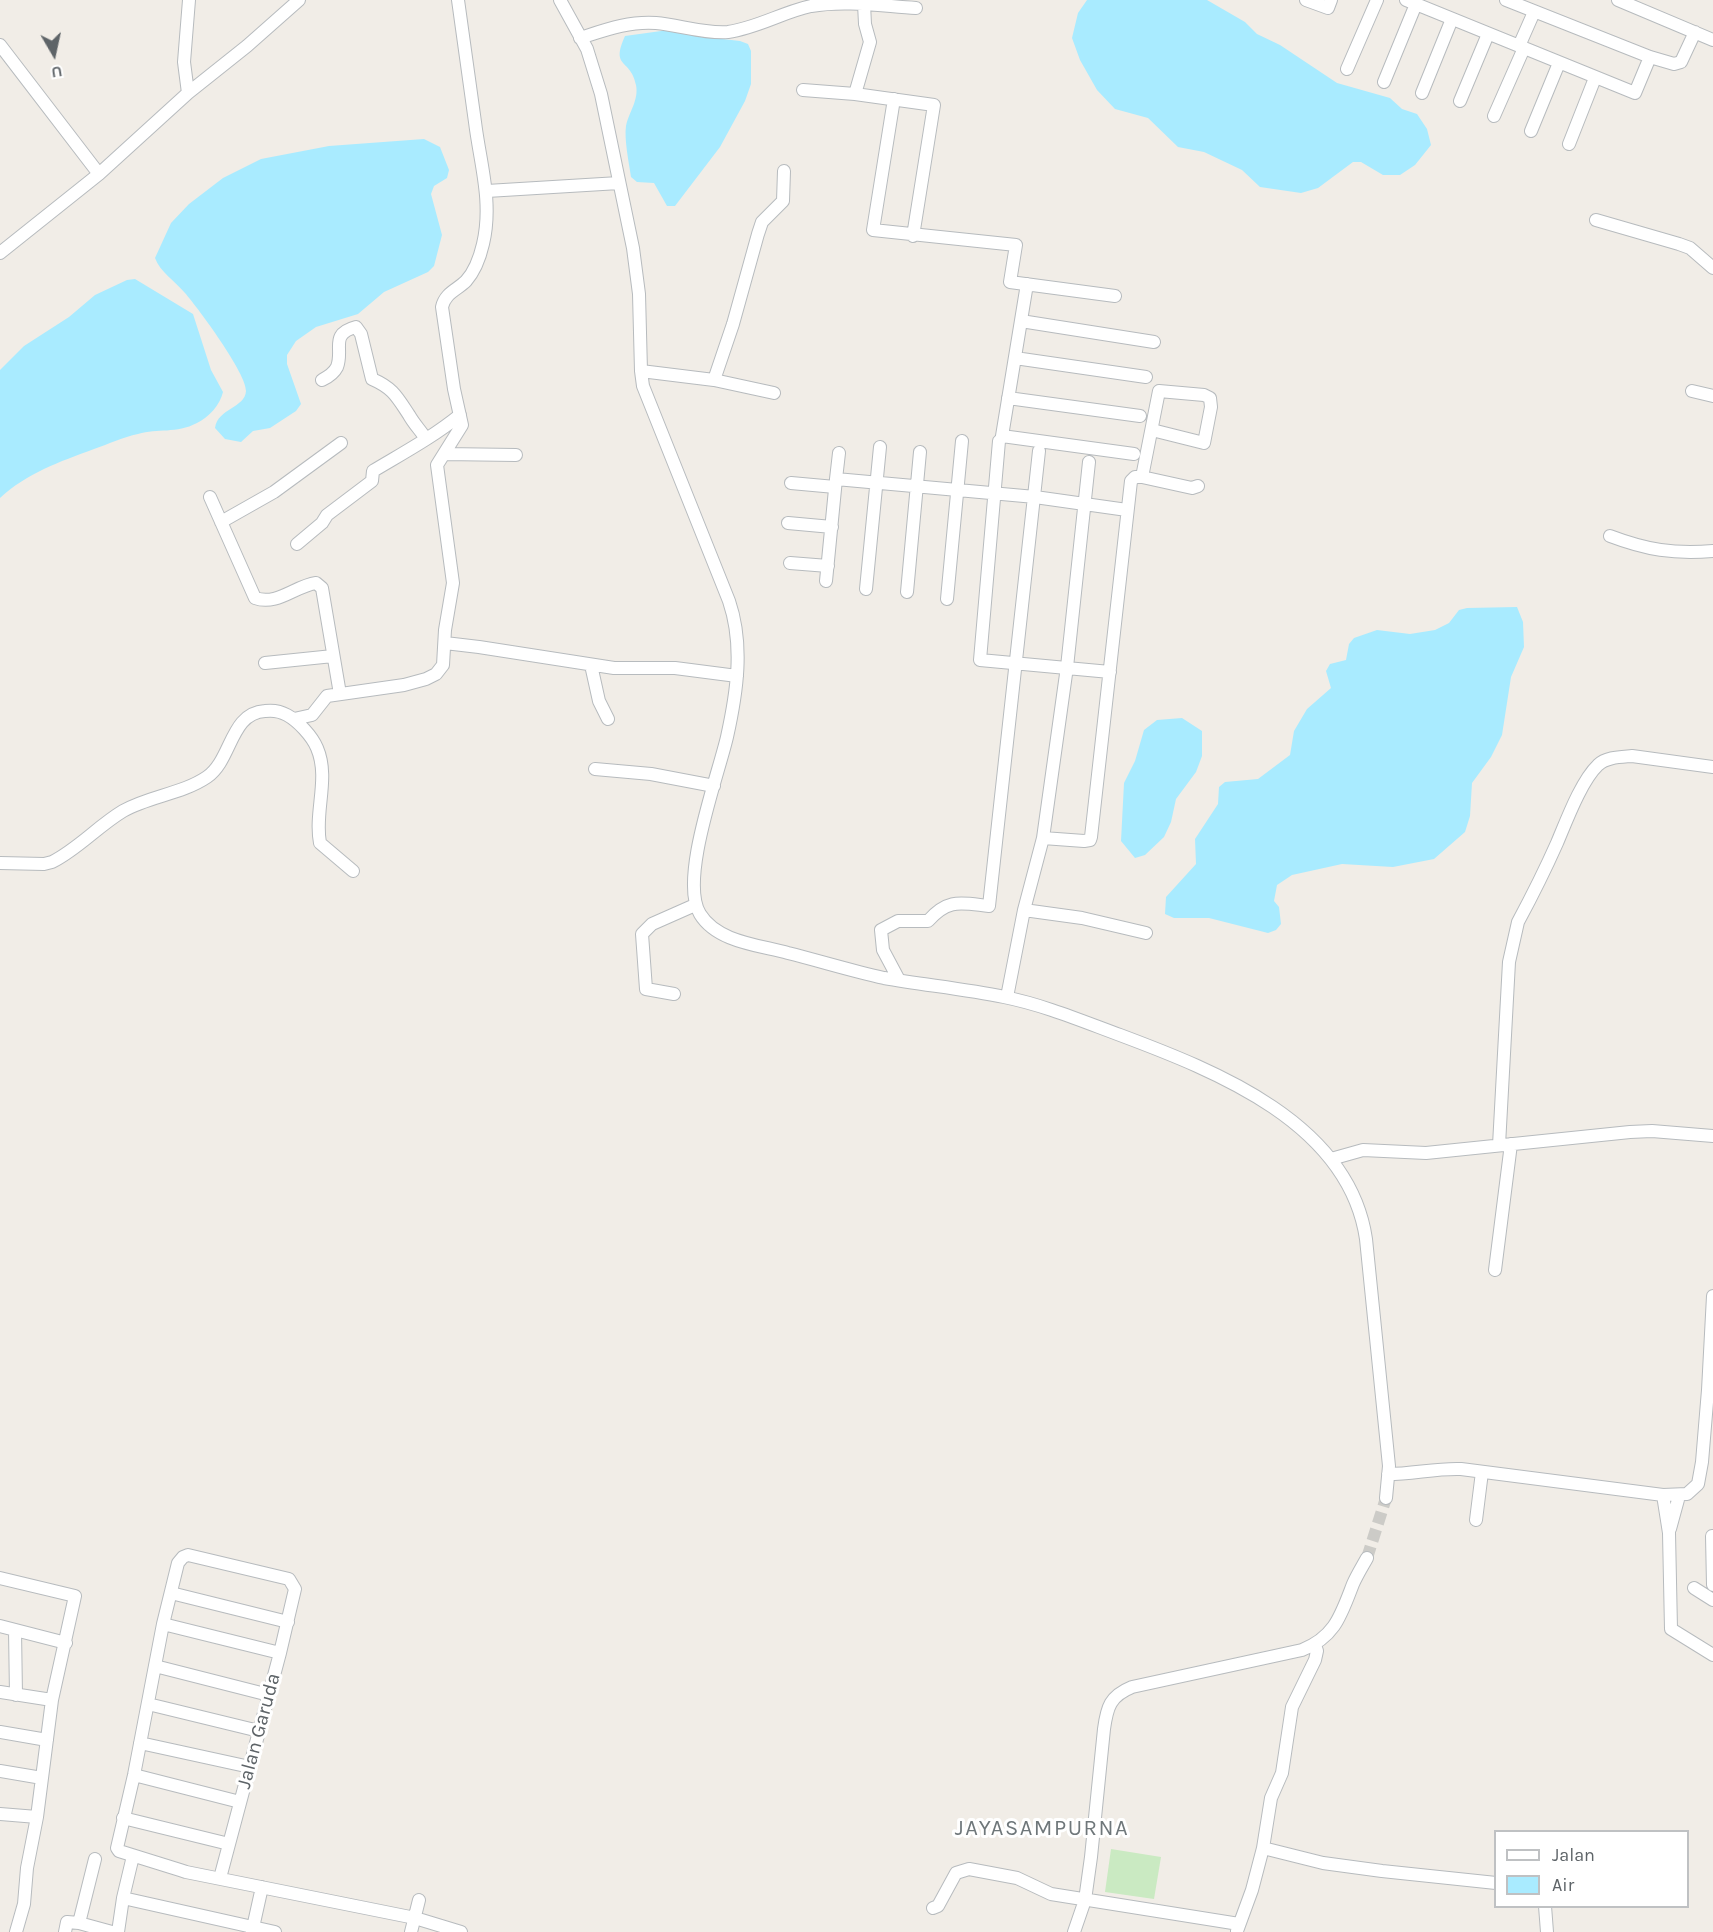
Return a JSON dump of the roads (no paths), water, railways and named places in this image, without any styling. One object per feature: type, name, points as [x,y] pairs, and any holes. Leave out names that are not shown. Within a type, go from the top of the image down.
[{"type":"street","points":[[188,93],[184,62],[189,0]]},
{"type":"street","points":[[0,253],[99,174],[188,93],[254,40],[298,0]]},
{"type":"street","points":[[294,719],[312,715],[324,698],[404,685],[426,679],[436,674],[443,665],[445,630],[453,583],[437,465],[462,425],[454,389],[442,307],[446,296],[473,272],[486,229],[487,191],[475,124],[458,0]]},
{"type":"street","points":[[560,0],[587,49],[601,94],[633,248],[637,278],[641,371],[646,393],[732,609],[737,632],[737,676],[726,739],[696,862],[695,905],[707,924],[724,935],[846,969],[1007,997],[1070,1016],[1224,1078],[1287,1117],[1311,1137],[1331,1159],[1352,1191],[1365,1227],[1376,1353],[1385,1419],[1388,1474],[1386,1498]]},
{"type":"street","points":[[1306,0],[1328,8],[1331,0]]},
{"type":"street","points":[[1347,69],[1377,0]]},
{"type":"street","points":[[1506,0],[1650,57],[1674,64],[1680,63],[1695,32]]},
{"type":"street","points":[[1618,0],[1713,40]]},
{"type":"street","points":[[1384,82],[1411,2],[1635,93],[1650,57]]},
{"type":"street","points":[[580,38],[640,22],[725,32],[753,26],[810,6],[844,3],[916,8]]},
{"type":"street","points":[[855,94],[870,42],[865,24],[864,4]]},
{"type":"street","points":[[1494,116],[1534,12]]},
{"type":"street","points":[[1422,93],[1452,19]]},
{"type":"street","points":[[1460,101],[1488,34]]},
{"type":"street","points":[[0,45],[99,174]]},
{"type":"street","points":[[1531,131],[1559,63]]},
{"type":"street","points":[[1569,144],[1595,78]]},
{"type":"street","points":[[802,90],[855,94],[934,105],[914,236]]},
{"type":"street","points":[[894,99],[873,231],[1016,245],[1010,282],[1115,296]]},
{"type":"street","points":[[714,381],[762,222],[783,201],[784,171]]},
{"type":"street","points":[[487,191],[619,183]]},
{"type":"street","points":[[1596,220],[1690,248],[1713,268]]},
{"type":"street","points":[[1027,284],[1002,436],[1134,454]]},
{"type":"street","points":[[1021,321],[1154,342]]},
{"type":"street","points":[[322,380],[331,375],[337,367],[339,338],[346,330],[356,327],[362,334],[372,379],[392,390],[400,398],[426,439]]},
{"type":"street","points":[[1015,358],[1146,377]]},
{"type":"street","points":[[641,371],[714,381],[774,393]]},
{"type":"street","points":[[1142,477],[1159,391],[1204,395],[1210,398],[1211,406],[1204,442],[1152,430]]},
{"type":"street","points":[[1692,391],[1713,396]]},
{"type":"street","points":[[1008,398],[1140,416]]},
{"type":"street","points":[[297,544],[322,523],[327,514],[372,481],[373,471],[434,436],[460,415]]},
{"type":"street","points":[[947,598],[962,441]]},
{"type":"street","points":[[999,441],[980,660],[1110,672]]},
{"type":"street","points":[[221,522],[274,492],[341,442]]},
{"type":"street","points":[[866,589],[880,447]]},
{"type":"street","points":[[900,980],[884,950],[881,930],[898,921],[928,921],[938,910],[953,902],[989,906],[1039,451]]},
{"type":"street","points":[[907,592],[920,452]]},
{"type":"street","points":[[826,581],[839,453]]},
{"type":"street","points":[[444,454],[516,455]]},
{"type":"street","points":[[1007,997],[1024,910],[1043,838],[1066,667],[1089,462]]},
{"type":"street","points":[[1043,838],[1084,842],[1090,840],[1091,837],[1131,481],[1135,477],[1142,477],[1189,487],[1198,486]]},
{"type":"street","points":[[791,483],[876,483],[1035,496],[1126,510]]},
{"type":"street","points":[[210,497],[255,598],[260,600],[279,598],[311,584],[320,585],[340,694]]},
{"type":"street","points":[[788,523],[831,527]]},
{"type":"street","points":[[1610,536],[1650,550],[1713,551]]},
{"type":"street","points":[[790,563],[828,566]]},
{"type":"street","points":[[445,643],[591,665],[633,669],[675,668],[737,676]]},
{"type":"street","points":[[265,663],[333,656]]},
{"type":"street","points":[[591,665],[599,701],[608,719]]},
{"type":"street","points":[[0,863],[44,864],[52,862],[125,810],[171,794],[206,778],[217,768],[241,723],[251,714],[274,710],[294,719],[317,746],[322,762],[323,779],[320,799],[320,843],[353,871]]},
{"type":"street","points":[[1495,1270],[1505,1144],[1505,1022],[1509,962],[1518,922],[1567,819],[1599,764],[1606,760],[1632,756],[1713,767]]},
{"type":"street","points":[[595,769],[651,774],[714,786]]},
{"type":"street","points":[[674,994],[646,989],[642,934],[652,924],[695,905]]},
{"type":"street","points":[[1024,910],[1082,918],[1146,933]]},
{"type":"street","points":[[1331,1159],[1363,1150],[1415,1154],[1652,1131],[1713,1137]]},
{"type":"street","points":[[1388,1474],[1410,1474],[1437,1469],[1482,1472],[1663,1495],[1687,1494],[1698,1484],[1702,1462],[1708,1400],[1713,1296]]},
{"type":"street","points":[[1476,1520],[1482,1472]]},
{"type":"street","points":[[1663,1495],[1669,1533],[1671,1629],[1713,1655]]},
{"type":"street","points":[[1669,1533],[1679,1496]]},
{"type":"street","points":[[1712,1536],[1713,1585]]},
{"type":"street","name":"Jalan Garuda","points":[[171,1593],[178,1563],[183,1557],[188,1556],[289,1580],[296,1589],[220,1878]]},
{"type":"street","points":[[1074,1932],[1085,1900],[1106,1715],[1114,1697],[1132,1687],[1281,1655],[1315,1645],[1340,1618],[1367,1558]]},
{"type":"street","points":[[0,1578],[75,1596],[52,1701],[37,1817],[27,1868],[24,1904],[16,1932]]},
{"type":"street","points":[[1694,1588],[1713,1600]]},
{"type":"street","points":[[288,1622],[171,1593],[117,1848],[122,1854],[180,1870],[415,1918],[461,1932]]},
{"type":"street","points":[[163,1624],[280,1653]]},
{"type":"street","points":[[0,1626],[66,1643]]},
{"type":"street","points":[[15,1630],[16,1695]]},
{"type":"street","points":[[933,1908],[938,1906],[956,1873],[969,1869],[1017,1878],[1051,1894],[1237,1928],[1252,1890],[1263,1848],[1271,1798],[1282,1773],[1292,1707],[1315,1660],[1317,1651],[1315,1645]]},
{"type":"street","points":[[155,1666],[269,1695]]},
{"type":"street","points":[[0,1692],[52,1701]]},
{"type":"street","points":[[148,1704],[259,1731]]},
{"type":"street","points":[[0,1732],[47,1740]]},
{"type":"street","points":[[140,1743],[250,1767]]},
{"type":"street","points":[[0,1771],[42,1778]]},
{"type":"street","points":[[134,1775],[240,1802]]},
{"type":"street","points":[[1,1817],[37,1817]]},
{"type":"street","points":[[123,1818],[229,1844]]},
{"type":"street","points":[[1263,1848],[1335,1864],[1494,1883]]},
{"type":"street","points":[[118,1932],[133,1856]]},
{"type":"street","points":[[79,1923],[94,1859]]},
{"type":"street","points":[[252,1930],[262,1887]]},
{"type":"street","points":[[123,1898],[252,1930],[275,1932]]},
{"type":"street","points":[[411,1932],[419,1900]]},
{"type":"street","points":[[1545,1908],[1547,1932]]},
{"type":"street","points":[[65,1932],[67,1922],[112,1932]]},
{"type":"water","points":[[1087,0],[1207,0],[1245,22],[1257,34],[1280,45],[1337,83],[1390,98],[1402,109],[1417,114],[1427,129],[1431,145],[1415,165],[1400,175],[1383,175],[1361,162],[1353,162],[1318,188],[1301,193],[1260,187],[1242,170],[1204,152],[1178,147],[1148,118],[1115,109],[1097,90],[1080,60],[1072,38],[1078,13]]},
{"type":"water","points":[[683,28],[714,38],[748,44],[751,51],[751,84],[745,101],[720,147],[675,206],[667,206],[654,183],[637,182],[631,177],[626,126],[637,90],[633,76],[623,63],[620,54],[625,36]]},
{"type":"water","points":[[424,139],[440,147],[449,170],[447,178],[434,186],[431,194],[442,235],[434,266],[428,272],[384,292],[358,314],[316,327],[296,341],[287,355],[287,364],[301,404],[296,411],[270,428],[253,431],[241,442],[225,439],[215,428],[217,421],[245,397],[244,383],[231,356],[210,326],[185,293],[160,268],[155,258],[171,223],[189,204],[223,178],[261,159],[329,146]]},
{"type":"water","points":[[135,279],[193,314],[211,370],[223,392],[217,406],[206,417],[189,426],[132,435],[56,464],[32,475],[0,498],[0,370],[24,346],[69,317],[95,295],[127,280]]},
{"type":"water","points":[[1517,607],[1523,622],[1524,647],[1511,677],[1502,735],[1491,757],[1472,783],[1470,816],[1465,832],[1434,859],[1393,867],[1342,864],[1292,875],[1277,885],[1274,901],[1279,907],[1281,924],[1276,930],[1268,933],[1209,918],[1174,918],[1165,914],[1166,897],[1196,864],[1195,839],[1218,804],[1219,787],[1225,782],[1258,779],[1290,755],[1294,731],[1307,709],[1331,688],[1326,671],[1330,664],[1346,660],[1349,644],[1354,638],[1377,630],[1410,634],[1435,630],[1449,623],[1459,610],[1467,608]]},
{"type":"water","points":[[1182,718],[1202,731],[1202,756],[1196,772],[1176,799],[1171,822],[1164,837],[1145,855],[1135,858],[1121,841],[1124,783],[1135,761],[1144,730],[1157,720]]},
{"type":"tunnel","points":[[1367,1558],[1386,1498]]},
{"type":"district","name":"JAYASAMPURNA","points":[[1042,1829]]}]
